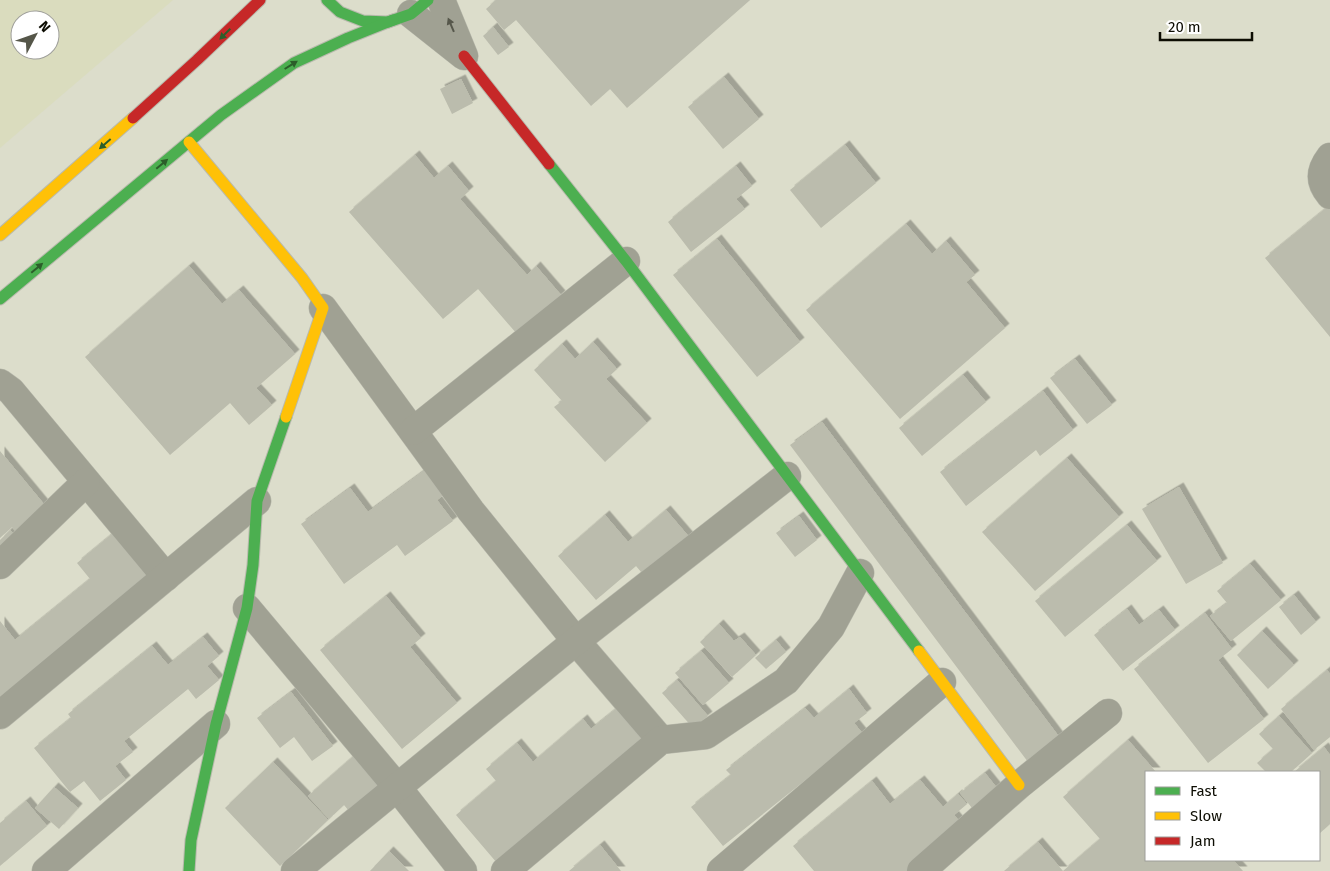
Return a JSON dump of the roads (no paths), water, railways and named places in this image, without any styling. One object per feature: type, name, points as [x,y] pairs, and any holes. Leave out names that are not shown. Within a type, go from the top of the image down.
[{"type":"street","points":[[0,235],[144,110],[213,47],[260,0]]},
{"type":"street","points":[[327,0],[340,12],[363,21],[388,22],[411,11]]},
{"type":"street","points":[[441,0],[464,56]]},
{"type":"street","points":[[411,11],[464,56],[626,261],[1019,785]]},
{"type":"street","points":[[0,299],[221,115],[294,63],[411,11]]},
{"type":"street","points":[[189,142],[302,278],[471,512],[576,641],[661,740]]},
{"type":"street","points":[[1330,157],[1322,168],[1322,177],[1330,195]]},
{"type":"street","points":[[413,431],[626,261]]},
{"type":"street","points":[[189,871],[191,840],[216,724],[247,608],[253,565],[257,501],[323,308]]},
{"type":"street","points":[[0,383],[11,391],[166,577]]},
{"type":"street","points":[[294,871],[576,641],[787,476]]},
{"type":"street","points":[[0,565],[86,482]]},
{"type":"street","points":[[0,715],[257,501]]},
{"type":"street","points":[[505,871],[661,740],[706,735],[786,681],[831,627],[860,573]]},
{"type":"street","points":[[247,608],[397,787],[463,871]]},
{"type":"street","points":[[721,871],[942,682]]},
{"type":"street","points":[[921,871],[1019,785],[1108,713]]},
{"type":"street","points":[[46,871],[216,724]]}]
